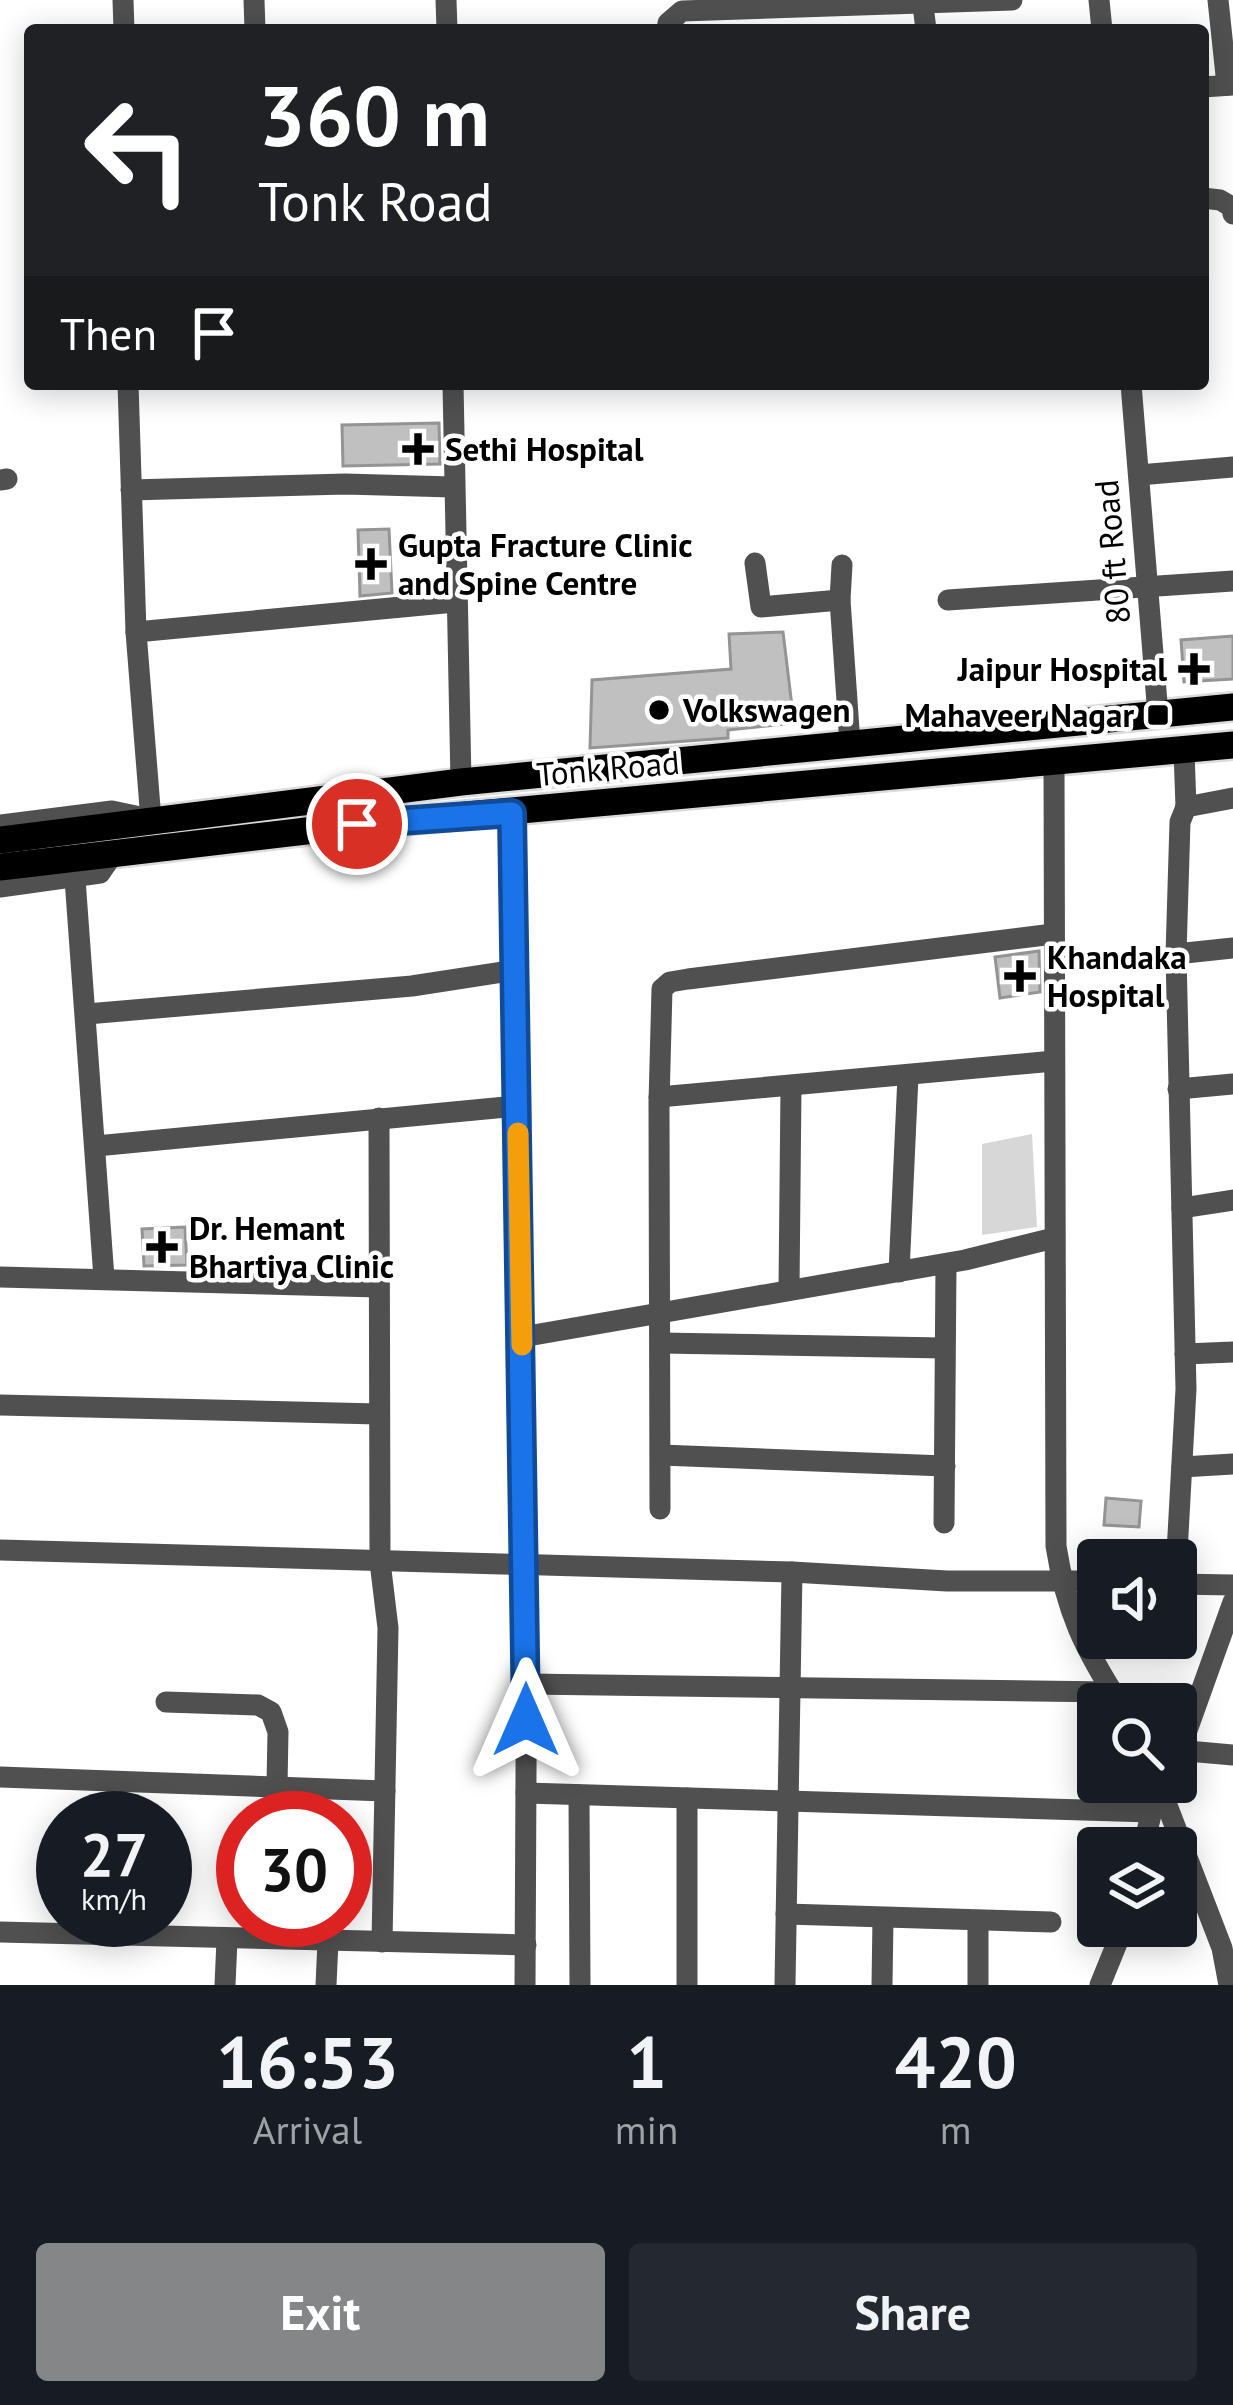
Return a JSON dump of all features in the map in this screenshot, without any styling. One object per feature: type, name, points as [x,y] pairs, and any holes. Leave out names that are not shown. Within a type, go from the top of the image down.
[{"type":"main road","name":"Tonk Road","points":[[151,820],[461,782],[1233,707]]},
{"type":"main road","name":"Tonk Road","points":[[103,856],[357,824],[1233,745]]},
{"type":"main road","points":[[0,840],[151,820]]},
{"type":"main road","points":[[0,867],[103,856]]},
{"type":"street","points":[[668,24],[682,11],[1012,0]]},
{"type":"street","points":[[1218,0],[1230,85]]},
{"type":"street","points":[[923,5],[925,24]]},
{"type":"street","points":[[1209,199],[1232,207],[1233,214]]},
{"type":"street","points":[[128,390],[136,632],[151,820]]},
{"type":"street","points":[[453,390],[461,782]]},
{"type":"street","name":"80 ft Road","points":[[1131,390],[1157,715]]},
{"type":"street","points":[[1138,475],[1233,467]]},
{"type":"street","points":[[131,490],[345,484],[453,487]]},
{"type":"street","points":[[755,562],[760,607],[840,600]]},
{"type":"street","points":[[842,565],[850,744]]},
{"type":"street","points":[[949,599],[1233,581]]},
{"type":"street","points":[[136,632],[455,602]]},
{"type":"street","points":[[1178,1539],[1185,1354],[1176,954],[1180,821],[1186,808],[1184,752]]},
{"type":"street","points":[[1054,764],[1056,1546],[1076,1627],[1108,1683]]},
{"type":"street","points":[[1186,808],[1233,798]]},
{"type":"street","name":"Tonk Road","points":[[0,825],[112,811],[151,820]]},
{"type":"street","points":[[512,813],[527,1566],[525,1985]]},
{"type":"street","name":"Tonk Road","points":[[0,887],[100,873],[103,856]]},
{"type":"street","points":[[75,879],[104,1278]]},
{"type":"street","points":[[660,1509],[662,989],[670,982],[1053,934]]},
{"type":"street","points":[[1176,954],[1233,948]]},
{"type":"street","points":[[87,1014],[297,998],[515,970]]},
{"type":"street","points":[[659,1096],[1054,1061]]},
{"type":"street","points":[[899,1272],[908,1076]]},
{"type":"street","points":[[1178,1089],[1233,1084]]},
{"type":"street","points":[[789,1290],[791,1086]]},
{"type":"street","points":[[96,1146],[518,1106]]},
{"type":"street","points":[[379,1118],[380,1562],[388,1628],[382,1942]]},
{"type":"street","points":[[1182,1208],[1233,1200]]},
{"type":"street","points":[[522,1336],[946,1264],[1054,1238]]},
{"type":"street","points":[[944,1522],[946,1264]]},
{"type":"street","points":[[0,1277],[378,1287]]},
{"type":"street","points":[[662,1343],[944,1348]]},
{"type":"street","points":[[1185,1354],[1233,1352]]},
{"type":"street","points":[[0,1405],[378,1414]]},
{"type":"street","points":[[661,1455],[945,1466]]},
{"type":"street","points":[[1183,1467],[1233,1464]]},
{"type":"street","points":[[0,1550],[792,1572],[947,1581],[1077,1580]]},
{"type":"street","points":[[785,1985],[792,1572]]},
{"type":"street","points":[[1197,1584],[1233,1585]]},
{"type":"street","points":[[1197,1699],[1233,1602]]},
{"type":"street","points":[[526,1684],[791,1685],[1077,1696]]},
{"type":"street","points":[[166,1702],[266,1708],[275,1717],[278,1732],[277,1786]]},
{"type":"street","points":[[1197,1752],[1233,1755]]},
{"type":"street","points":[[0,1777],[385,1791]]},
{"type":"street","points":[[526,1793],[1151,1812]]},
{"type":"street","points":[[579,1795],[580,1985]]},
{"type":"street","points":[[687,1798],[687,1985]]},
{"type":"street","points":[[1148,1827],[1154,1803]]},
{"type":"street","points":[[1166,1803],[1222,1948],[1229,1985]]},
{"type":"street","points":[[786,1914],[1051,1922]]},
{"type":"street","points":[[882,1985],[883,1918]]},
{"type":"street","points":[[978,1922],[978,1985]]},
{"type":"street","points":[[0,1932],[216,1940]]},
{"type":"street","points":[[372,1942],[526,1945]]},
{"type":"street","points":[[225,1985],[226,1947]]},
{"type":"street","points":[[326,1985],[328,1947]]},
{"type":"street","points":[[1100,1985],[1115,1947]]},
{"type":"shaded area","points":[[1032,1134],[1037,1227],[982,1235],[982,1144]]},
{"type":"building","points":[[439,423],[440,464],[343,466],[342,425]]},
{"type":"building","points":[[389,529],[392,593],[360,596],[358,530]]},
{"type":"building","name":"Volkswagen","points":[[783,632],[794,723],[728,730],[728,738],[590,748],[592,680],[731,669],[729,634]]},
{"type":"building","points":[[1233,636],[1233,679],[1184,682],[1181,640]]},
{"type":"building","points":[[1039,951],[1040,992],[1000,998],[995,957]]},
{"type":"building","points":[[185,1227],[187,1265],[144,1266],[142,1229]]},
{"type":"building","points":[[1106,1498],[1141,1501],[1139,1527],[1104,1525]]},
{"type":"slow traffic","points":[[518,1133],[522,1345]]},
{"type":"place","name":"Sethi Hospital","points":[[418,449]]},
{"type":"place","name":"Gupta Fracture Clinic and Spine Centre","points":[[371,564]]},
{"type":"place","name":"Jaipur Hospital","points":[[1194,669]]},
{"type":"place","name":"Volkswagen","points":[[659,710]]},
{"type":"place","name":"Mahaveer Nagar","points":[[1158,715]]},
{"type":"place","name":"Khandaka Hospital","points":[[1020,976]]},
{"type":"place","name":"Dr. Hemant Bhartiya Clinic","points":[[162,1247]]},
{"type":"route","points":[[357,824],[512,813],[526,1720]]}]
